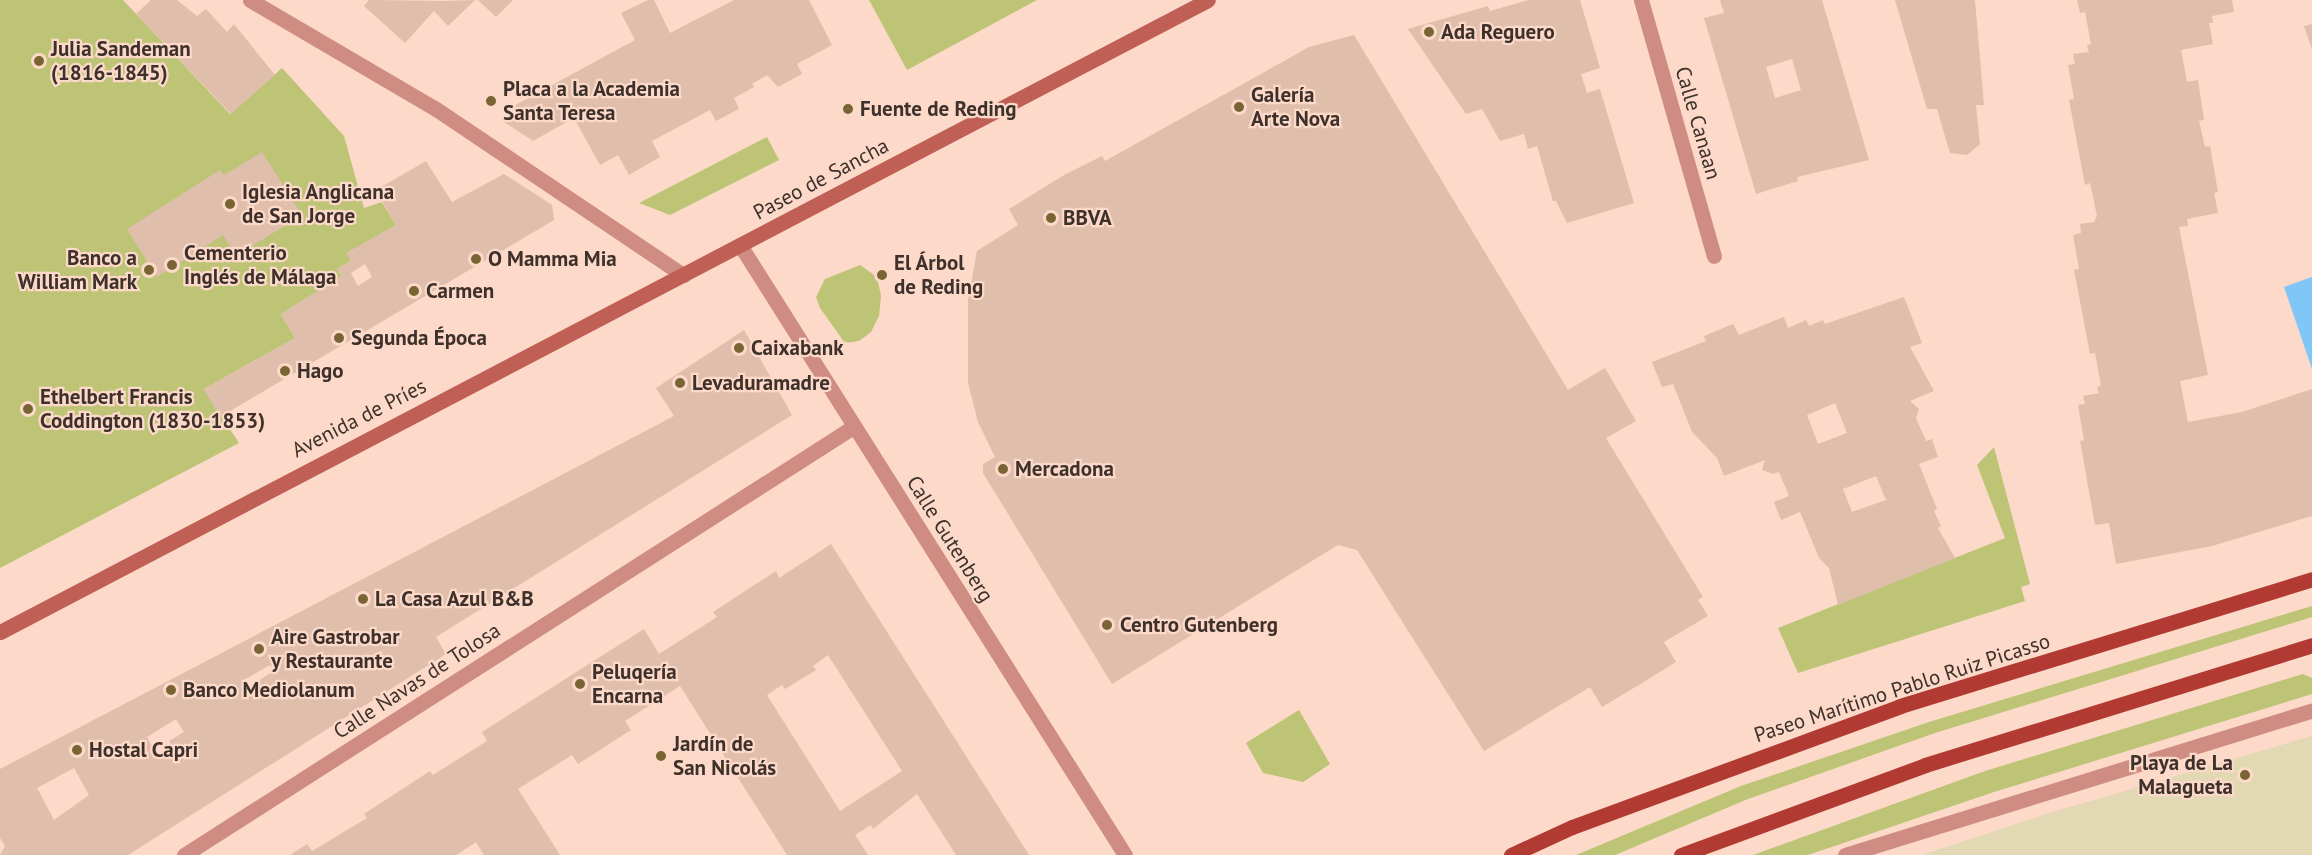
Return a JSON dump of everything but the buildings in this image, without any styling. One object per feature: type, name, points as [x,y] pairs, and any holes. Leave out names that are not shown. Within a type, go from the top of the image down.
[{"type":"main road","name":"Paseo de Sancha","points":[[740,245],[1208,0]]},
{"type":"main road","name":"Avenida de Príes","points":[[0,633],[740,245]]},
{"type":"main road","name":"Paseo Marítimo Pablo Ruiz Picasso","points":[[1511,855],[1572,827],[1900,706],[2312,579]]},
{"type":"main road","points":[[1681,855],[1925,765],[2312,645]]},
{"type":"street","points":[[249,0],[436,109],[683,275]]},
{"type":"street","name":"Calle Canaan","points":[[1641,0],[1714,256]]},
{"type":"street","name":"Calle Gutenberg","points":[[740,245],[1125,855]]},
{"type":"street","name":"Calle Navas de Tolosa","points":[[184,855],[854,426]]},
{"type":"street","points":[[1845,855],[2312,710]]},
{"type":"green space","name":"Cementerio Inglés de Málaga","points":[[0,0],[123,0],[230,114],[282,68],[344,136],[364,208],[382,202],[396,225],[347,253],[351,261],[337,269],[342,276],[281,314],[295,338],[204,389],[239,443],[0,568]]},
{"type":"green space","points":[[869,0],[1037,0],[907,70]]},
{"type":"green space","points":[[767,137],[779,160],[670,215],[639,203]]},
{"type":"green space","points":[[860,265],[877,277],[881,296],[879,316],[871,332],[859,341],[845,343],[820,308],[816,297],[825,279]]},
{"type":"green space","points":[[1994,447],[2030,584],[2021,587],[2025,601],[1798,673],[1778,628],[2005,538],[1977,465]]},
{"type":"green space","points":[[2312,606],[2312,617],[1935,733],[1748,799],[1615,855],[1576,855],[1741,786],[1929,722]]},
{"type":"green space","points":[[2303,674],[2312,678],[2312,694],[1994,792],[1808,855],[1753,855],[1985,771]]},
{"type":"green space","points":[[1299,710],[1330,764],[1303,782],[1263,773],[1246,743]]},
{"type":"sand","name":"Playa de La Malagueta","points":[[2312,736],[2312,855],[1922,855],[2046,814]]},
{"type":"water","points":[[2312,277],[2312,369],[2284,287]]},
{"type":"place","name":"Ada Reguero","points":[[1429,32]]},
{"type":"place","name":"Julia Sandeman (1816-1845)","points":[[39,61]]},
{"type":"place","name":"Placa a la Academia Santa Teresa","points":[[491,101]]},
{"type":"place","name":"Galería Arte Nova","points":[[1239,107]]},
{"type":"place","name":"Fuente de Reding","points":[[848,109]]},
{"type":"place","name":"Iglesia Anglicana de San Jorge","points":[[230,204]]},
{"type":"place","name":"BBVA","points":[[1051,218]]},
{"type":"place","name":"O Mamma Mia","points":[[476,259]]},
{"type":"place","name":"Cementerio Inglés de Málaga","points":[[172,265]]},
{"type":"place","name":"Banco a William Mark","points":[[149,270]]},
{"type":"place","name":"El Árbol de Reding","points":[[882,275]]},
{"type":"place","name":"Carmen","points":[[414,291]]},
{"type":"place","name":"Segunda Época","points":[[339,338]]},
{"type":"place","name":"Caixabank","points":[[739,348]]},
{"type":"place","name":"Hago","points":[[285,371]]},
{"type":"place","name":"Levaduramadre","points":[[680,383]]},
{"type":"place","name":"Ethelbert Francis Coddington (1830-1853)","points":[[28,409]]},
{"type":"place","name":"Mercadona","points":[[1003,469]]},
{"type":"place","name":"La Casa Azul B&B","points":[[363,599]]},
{"type":"place","name":"Centro Gutenberg","points":[[1107,625]]},
{"type":"place","name":"Aire Gastrobar y Restaurante","points":[[259,649]]},
{"type":"place","name":"Peluqería Encarna","points":[[580,684]]},
{"type":"place","name":"Banco Mediolanum","points":[[171,690]]},
{"type":"place","name":"Hostal Capri","points":[[77,750]]},
{"type":"place","name":"Jardín de San Nicolás","points":[[661,756]]},
{"type":"place","name":"Playa de La Malagueta","points":[[2245,775]]}]
